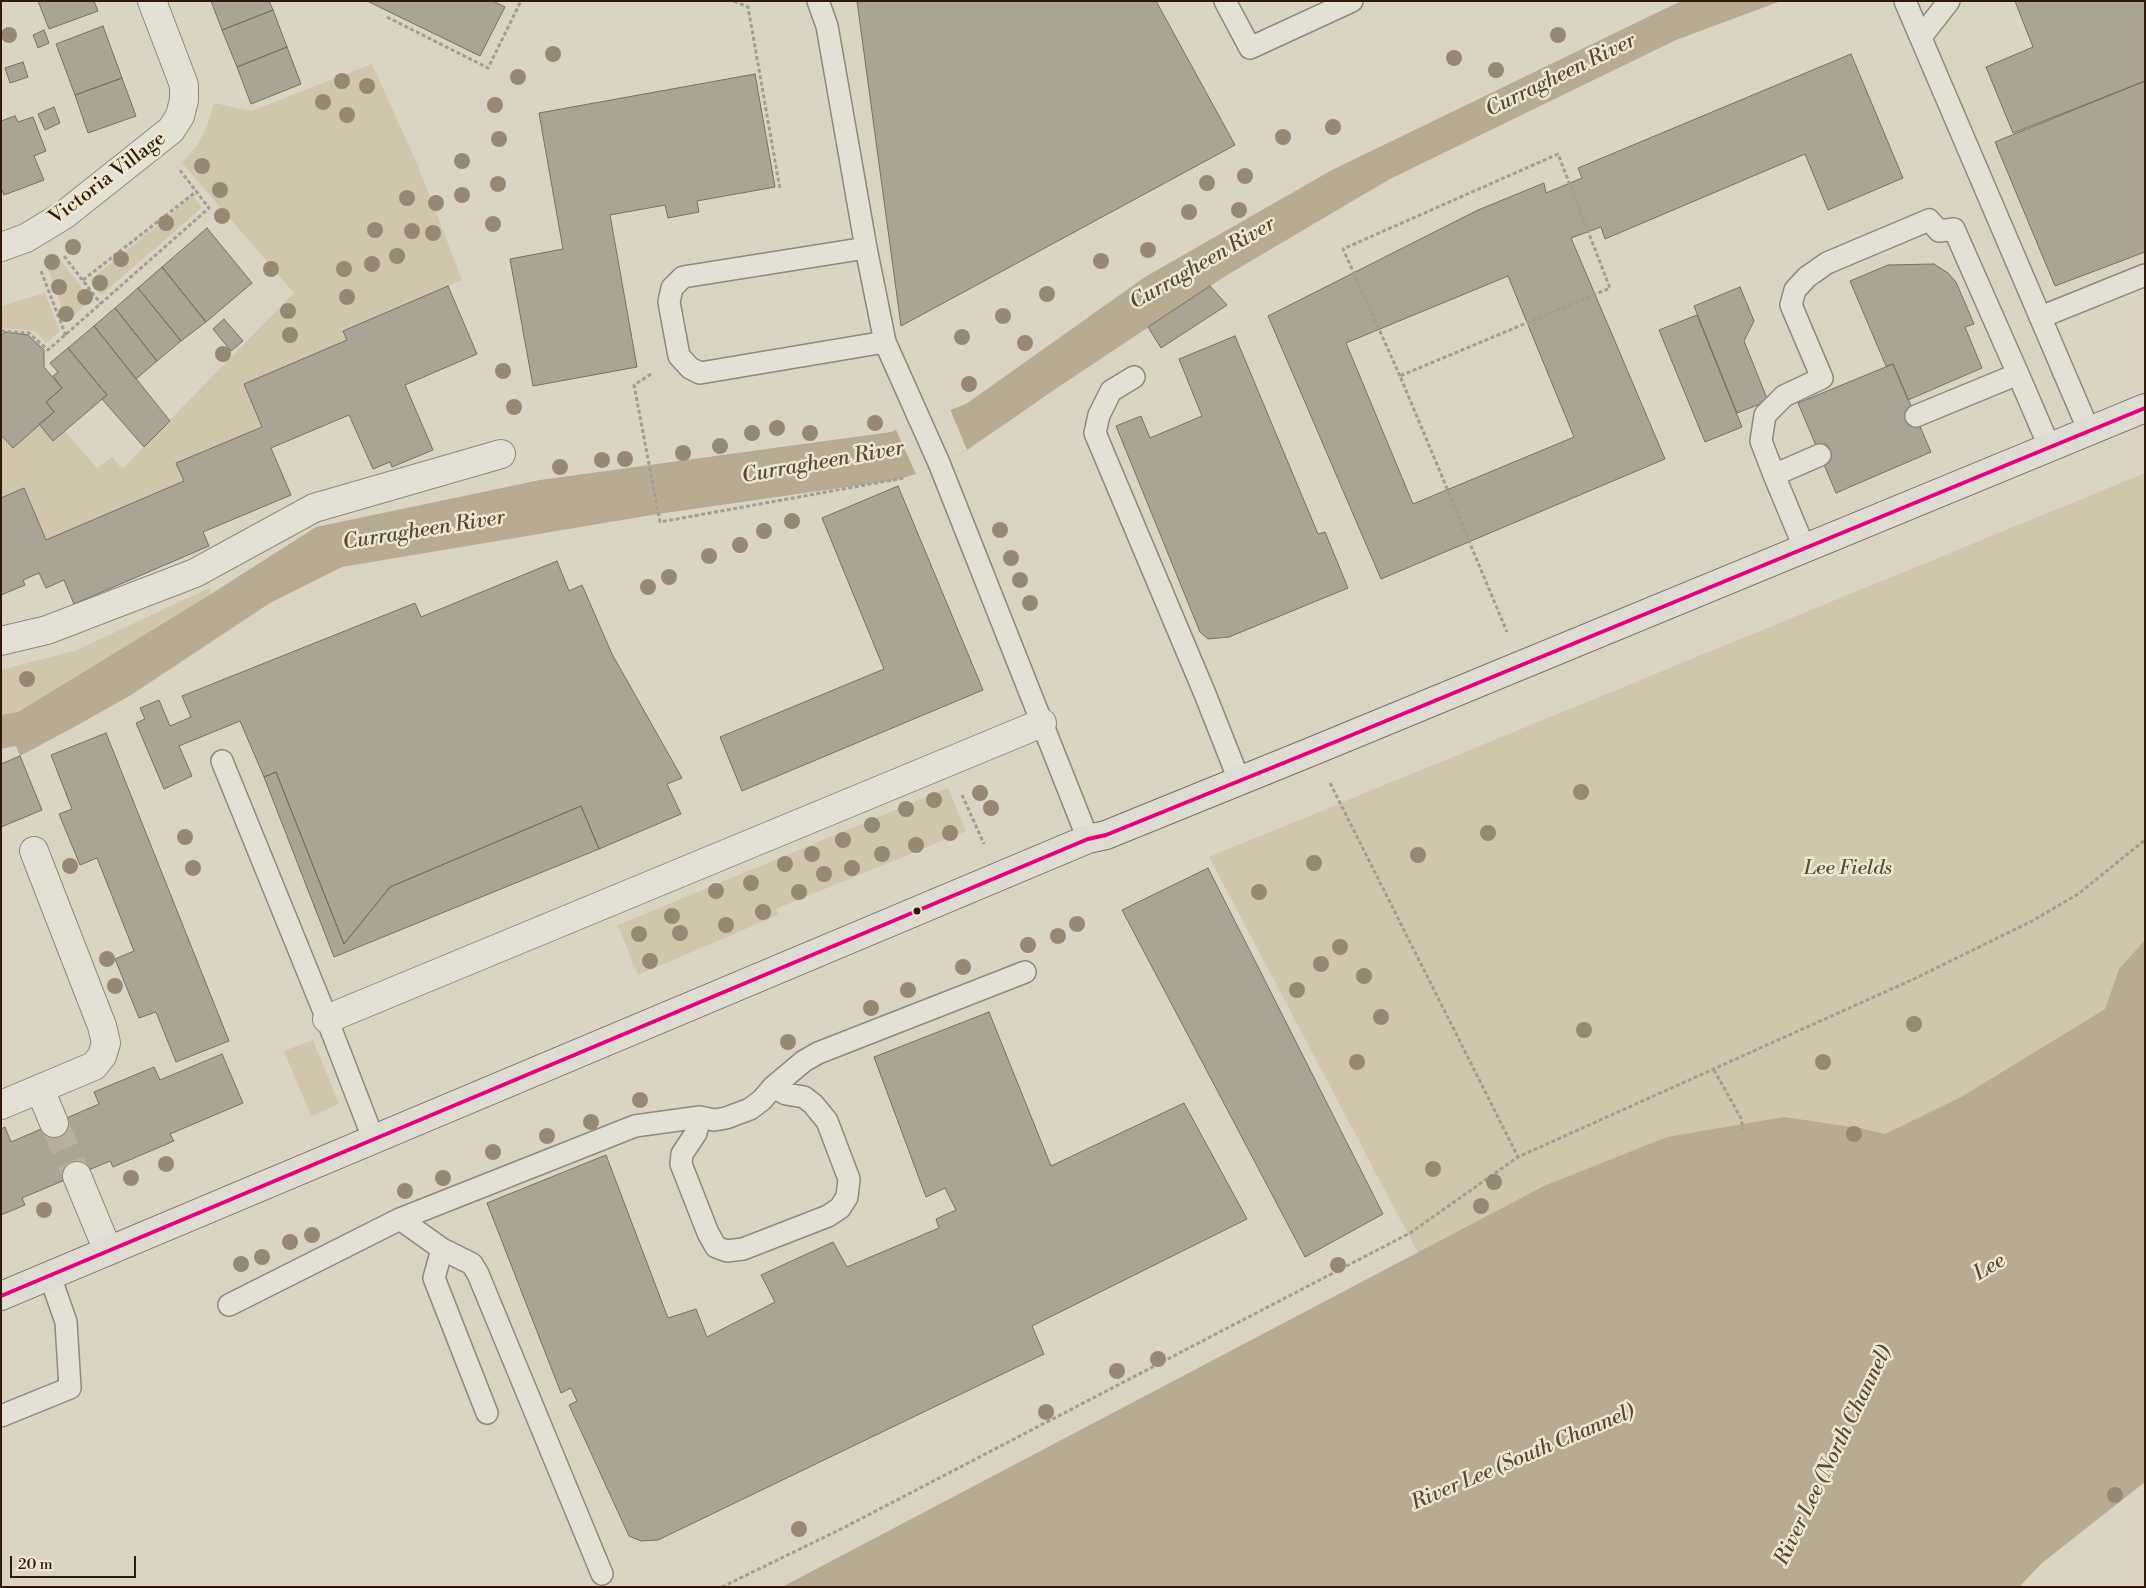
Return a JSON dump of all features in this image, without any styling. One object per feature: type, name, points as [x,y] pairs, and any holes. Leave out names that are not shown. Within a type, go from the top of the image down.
[{"type":"highway","points":[[1,1296],[1088,839],[1106,835],[1313,751],[2145,408]]},
{"type":"street","name":"Victoria Village","points":[[1,247],[26,238],[64,215],[171,130],[180,116],[184,100],[184,85],[152,1]]},
{"type":"street","points":[[1,641],[47,630],[195,573],[314,508],[501,454]]},
{"type":"street","points":[[327,1019],[1042,724]]},
{"type":"street","points":[[1,1105],[94,1066],[102,1056],[106,1043],[102,1026],[34,851]]},
{"type":"street","points":[[40,1089],[54,1124]]},
{"type":"street","points":[[76,1176],[108,1251]]},
{"type":"lane","points":[[818,1],[827,26],[866,248],[886,342],[939,463],[1088,839]]},
{"type":"lane","points":[[1225,1],[1250,48],[1350,2]]},
{"type":"lane","points":[[1906,1],[2089,431]]},
{"type":"lane","points":[[1921,37],[1949,1]]},
{"type":"lane","points":[[1804,547],[1760,441],[1765,415],[1784,396],[1822,378],[1791,305],[1795,290],[1807,277],[1827,263],[1929,220],[1939,231],[1954,229],[2049,446]]},
{"type":"lane","points":[[866,248],[683,277],[672,288],[669,302],[679,356],[690,368],[700,372],[886,342]]},
{"type":"lane","points":[[2040,317],[2145,275]]},
{"type":"lane","points":[[1916,416],[2018,374]]},
{"type":"lane","points":[[1134,377],[1111,390],[1099,415],[1095,433],[1205,694],[1239,780]]},
{"type":"lane","points":[[1774,475],[1820,455]]},
{"type":"lane","points":[[222,761],[327,1019],[373,1138]]},
{"type":"lane","points":[[229,1305],[400,1219],[635,1126],[700,1117],[714,1120],[726,1118],[750,1109],[804,1061],[818,1053],[1025,972]]},
{"type":"lane","points":[[700,1117],[696,1133],[682,1154],[681,1164],[708,1233],[716,1247],[727,1251],[743,1249],[828,1216],[840,1208],[847,1197],[849,1179],[827,1121],[813,1104],[804,1097],[786,1094],[773,1087]]},
{"type":"lane","points":[[400,1219],[442,1249],[472,1264],[478,1274],[602,1574]]},
{"type":"lane","points":[[442,1249],[434,1278],[487,1413]]},
{"type":"lane","points":[[1,1416],[70,1388],[66,1322],[50,1276]]},
{"type":"path","points":[[386,17],[488,68],[522,1]]},
{"type":"path","points":[[734,1],[748,7],[780,189]]},
{"type":"path","points":[[1400,376],[1610,288],[1558,154],[1343,249],[1400,376],[1510,640]]},
{"type":"path","points":[[1,331],[30,333],[48,350],[209,208],[179,168]]},
{"type":"path","points":[[83,280],[197,191]]},
{"type":"path","points":[[59,250],[101,304]]},
{"type":"path","points":[[40,267],[66,336]]},
{"type":"path","points":[[679,356],[634,385],[660,522],[904,478]]},
{"type":"path","points":[[1313,751],[1518,1157]]},
{"type":"path","points":[[947,763],[984,844]]},
{"type":"path","points":[[722,1587],[854,1523],[1410,1233],[1518,1157],[1916,978],[2032,921],[2078,894],[2145,840]]},
{"type":"path","points":[[1714,1070],[1741,1118],[1743,1129]]},
{"type":"green space","points":[[372,64],[418,166],[462,280],[344,330],[347,340],[244,384],[262,427],[177,463],[184,481],[46,540],[24,489],[1,498],[1,435],[13,448],[39,424],[53,441],[65,431],[97,468],[112,457],[122,469],[294,293],[182,163],[198,144],[208,124],[214,103],[251,111]]},
{"type":"green space","points":[[193,196],[202,208],[101,295],[90,280]]},
{"type":"green space","points":[[56,254],[91,300],[67,322],[45,261]]},
{"type":"green space","points":[[45,293],[60,331],[46,343],[35,331],[1,328],[1,306]]},
{"type":"green space","name":"Lee Fields","points":[[2145,473],[2145,940],[2119,969],[2105,1009],[1961,1097],[1885,1134],[1865,1129],[1544,1186],[1418,1253],[1209,857]]},
{"type":"green space","points":[[209,588],[211,594],[18,712],[1,715],[1,670],[77,650]]},
{"type":"green space","points":[[948,788],[966,831],[776,909],[778,915],[638,975],[618,925]]},
{"type":"green space","points":[[313,1040],[339,1104],[311,1116],[284,1051]]},
{"type":"water","name":"Curragheen River","points":[[1681,1],[1781,1],[1676,40],[1390,179],[1227,275],[967,450],[916,474],[896,480],[658,514],[342,567],[270,603],[131,695],[20,756],[16,746],[1,749],[1,715],[18,712],[211,594],[316,527],[540,480],[891,432],[966,404],[1145,277],[1332,170]]},
{"type":"water","points":[[2145,940],[2145,1482],[2042,1563],[2019,1587],[782,1587],[1544,1186],[1667,1137],[1784,1117],[1865,1129],[1885,1134],[1961,1097],[2105,1009],[2119,969]]},
{"type":"pier","points":[[950,409],[967,450],[916,474],[896,430]]},
{"type":"building","points":[[38,1],[94,1],[98,11],[49,29]]},
{"type":"building","points":[[211,1],[269,1],[273,10],[222,30]]},
{"type":"building","points":[[367,1],[493,1],[505,7],[480,56]]},
{"type":"building","points":[[857,1],[1156,1],[1235,145],[901,326]]},
{"type":"building","points":[[2015,1],[2145,1],[2145,81],[2013,133],[1986,67],[2033,47]]},
{"type":"building","points":[[273,10],[287,47],[237,67],[222,30]]},
{"type":"building","points":[[103,26],[122,78],[75,95],[56,44]]},
{"type":"building","points":[[44,30],[49,43],[38,48],[33,35]]},
{"type":"building","points":[[287,47],[301,84],[251,104],[237,67]]},
{"type":"building","points":[[1851,54],[1903,178],[1828,210],[1805,154],[1605,239],[1601,227],[1571,238],[1665,459],[1381,579],[1268,316],[1478,210],[1544,183],[1546,193],[1582,178],[1578,168]],"holes":[[[1508,276],[1574,437],[1413,504],[1346,343]]]},
{"type":"building","points":[[23,62],[28,77],[10,83],[5,68]]},
{"type":"building","points":[[755,74],[775,187],[697,201],[699,212],[668,218],[665,205],[610,215],[637,367],[533,386],[510,259],[563,249],[539,113]]},
{"type":"building","points":[[122,78],[136,116],[88,133],[75,95]]},
{"type":"building","points":[[2145,81],[2145,252],[2055,286],[1995,142]]},
{"type":"building","points":[[54,107],[60,123],[45,130],[38,114]]},
{"type":"building","points":[[15,116],[18,122],[33,117],[46,151],[34,156],[44,180],[4,195],[1,188],[1,121]]},
{"type":"building","points":[[207,228],[252,283],[206,322],[162,267]]},
{"type":"building","points":[[1934,264],[1948,273],[1956,282],[1974,324],[1965,327],[1982,368],[1908,400],[1893,364],[1886,366],[1850,281],[1888,265]]},
{"type":"building","points":[[162,267],[206,322],[181,341],[138,288]]},
{"type":"building","points":[[448,286],[477,354],[405,385],[433,450],[392,467],[390,462],[373,469],[349,415],[271,448],[291,495],[203,532],[209,546],[74,604],[64,580],[46,588],[39,573],[23,580],[25,585],[1,595],[1,498],[24,488],[46,540],[184,481],[176,463],[262,427],[244,384],[347,340],[343,331]]},
{"type":"building","points":[[1210,286],[1227,305],[1161,348],[1148,327]]},
{"type":"building","points":[[1740,287],[1754,321],[1744,341],[1768,401],[1737,413],[1694,306]]},
{"type":"building","points":[[138,288],[181,341],[157,361],[115,308]]},
{"type":"building","points":[[115,308],[157,361],[136,379],[94,326]]},
{"type":"building","points":[[1697,315],[1742,427],[1705,442],[1659,330]]},
{"type":"building","points":[[224,319],[243,341],[231,351],[213,329]]},
{"type":"building","points":[[94,326],[170,421],[144,447],[102,399],[107,395],[68,348]]},
{"type":"building","points":[[5,332],[28,335],[44,350],[44,367],[62,388],[46,402],[54,412],[13,448],[1,435],[1,336]]},
{"type":"building","points":[[1235,336],[1318,534],[1325,532],[1348,588],[1229,637],[1208,639],[1200,632],[1116,426],[1141,416],[1150,438],[1202,416],[1179,359]]},
{"type":"building","points":[[68,348],[107,395],[53,441],[39,424],[54,412],[46,402],[62,388],[53,376],[58,372],[50,363]]},
{"type":"building","points":[[1893,364],[1931,452],[1836,493],[1798,403]]},
{"type":"building","points":[[898,486],[983,690],[742,791],[720,737],[884,669],[822,518]]},
{"type":"building","points":[[557,561],[569,591],[582,585],[612,654],[682,778],[667,784],[681,814],[599,849],[581,806],[390,887],[344,944],[276,772],[264,777],[240,721],[179,746],[192,776],[164,789],[136,723],[145,719],[140,708],[159,700],[170,726],[191,717],[182,696],[415,603],[421,617]]},
{"type":"building","points":[[106,733],[229,1041],[176,1062],[156,1012],[139,1018],[115,959],[134,951],[97,858],[80,865],[59,814],[72,809],[51,755]]},
{"type":"building","points":[[20,756],[42,810],[1,827],[1,764]]},
{"type":"building","points":[[276,772],[344,944],[390,887],[581,806],[599,849],[334,957],[264,777]]},
{"type":"building","points":[[1208,868],[1383,1214],[1305,1257],[1122,910]]},
{"type":"building","points":[[989,1012],[1051,1166],[1184,1103],[1247,1219],[1032,1326],[1044,1354],[658,1540],[641,1541],[629,1536],[569,1405],[577,1401],[571,1388],[561,1393],[487,1203],[606,1155],[668,1318],[696,1309],[707,1337],[775,1302],[761,1275],[833,1242],[847,1267],[939,1228],[936,1219],[956,1210],[945,1188],[926,1197],[874,1057]]},
{"type":"building","points":[[222,1054],[243,1103],[170,1134],[174,1141],[113,1167],[110,1161],[22,1198],[25,1205],[1,1215],[1,1129],[5,1127],[11,1142],[99,1104],[94,1092],[154,1067],[160,1080]]},
{"type":"tunnel","points":[[54,1123],[77,1176]]},
{"type":"transit line","points":[[1,1296],[1088,839],[1106,835],[1313,751],[2145,408]]},
{"type":"water label","name":"Lee","points":[[1990,1268]]},
{"type":"water label","name":"River Lee (North Channel)","points":[[1834,1456]]},
{"type":"water label","name":"River Lee (South Channel)","points":[[1523,1458]]}]
